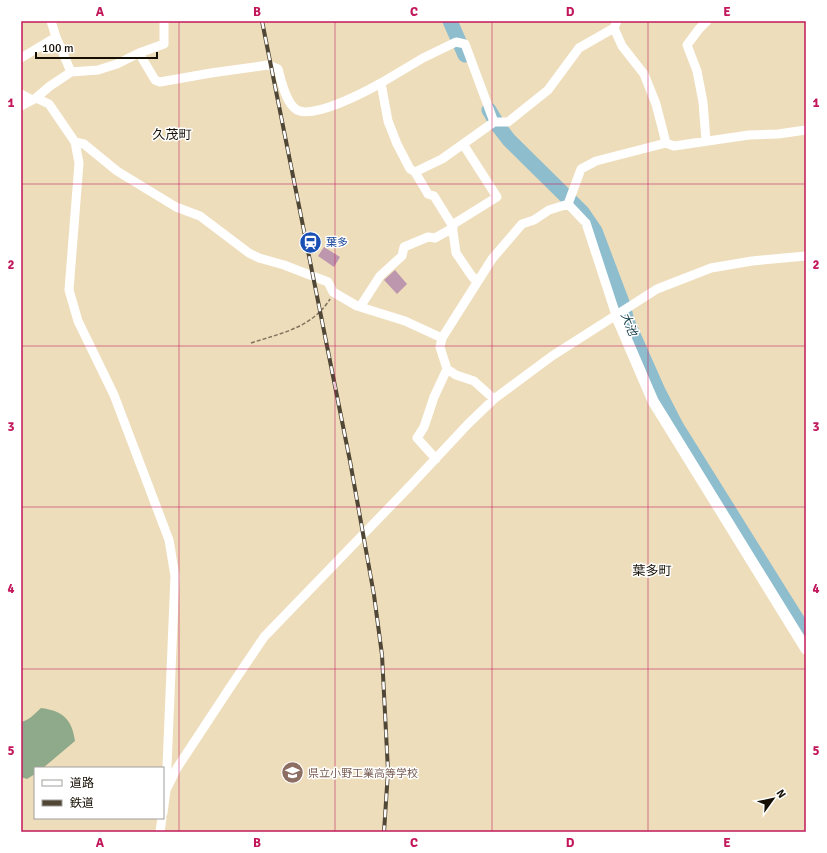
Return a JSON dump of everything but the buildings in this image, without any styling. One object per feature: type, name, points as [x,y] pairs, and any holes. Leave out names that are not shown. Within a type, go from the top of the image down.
[{"type":"street","points":[[51,21],[71,72]]},
{"type":"street","points":[[21,106],[34,99],[71,72],[98,70],[117,64],[139,53],[164,44],[164,21]]},
{"type":"street","points":[[706,141],[703,102],[697,71],[687,45],[698,29],[707,21]]},
{"type":"street","points":[[415,172],[442,158],[494,122],[508,122],[548,90],[579,48],[615,24],[622,46],[644,74],[656,104],[666,143]]},
{"type":"street","points":[[21,58],[56,37]]},
{"type":"street","points":[[139,53],[155,80],[160,82],[211,72],[268,65],[278,69],[289,101],[296,110],[307,113],[348,100],[381,83],[423,58],[456,42],[464,44],[494,122]]},
{"type":"street","points":[[381,83],[388,121],[397,144],[410,169],[415,172],[428,194],[434,196],[453,227],[456,252],[477,282]]},
{"type":"street","points":[[21,94],[49,104],[75,142],[79,163],[69,290],[78,321],[114,396],[168,540],[175,576],[166,790],[164,805]]},
{"type":"street","points":[[568,204],[581,169],[596,161],[666,143],[674,146],[749,135],[778,134],[806,130]]},
{"type":"street","points":[[75,142],[84,144],[117,171],[176,207],[200,216],[249,253],[259,258],[284,264],[328,282],[333,292],[360,307],[405,320],[442,338]]},
{"type":"street","points":[[360,307],[380,276],[402,256],[404,247],[428,238],[434,238],[497,197],[463,144]]},
{"type":"street","points":[[494,399],[474,381],[456,375],[447,368],[440,346],[442,338],[492,260],[522,224],[534,220],[549,210],[568,204]]},
{"type":"street","points":[[568,204],[586,223],[616,315],[653,401],[803,638],[806,649]]},
{"type":"street","points":[[166,790],[177,768],[264,637],[468,424],[494,399],[552,356],[657,289],[711,268],[752,261],[806,256]]},
{"type":"street","points":[[436,459],[416,438],[424,427],[434,397],[447,368]]},
{"type":"street","points":[[160,832],[162,819]]},
{"type":"path","points":[[251,343],[297,328],[311,320],[329,301],[333,292]]},
{"type":"green space","points":[[41,708],[49,709],[61,714],[72,727],[75,741],[44,767],[34,767],[34,775],[27,779],[21,777],[21,722],[29,718]]},
{"type":"waterway","name":"大池","points":[[450,21],[465,55]]},
{"type":"waterway","name":"大池","points":[[489,110],[509,140],[582,212],[595,231],[623,305],[627,321],[658,391],[676,426],[806,634]]},
{"type":"railway","points":[[262,21],[350,461],[374,595],[382,655],[388,771],[384,832]]},
{"type":"place","name":"葉多","points":[[310,242]]},
{"type":"place","name":"県立小野工業高等学校","points":[[292,773]]},
{"type":"district","name":"久茂町","points":[[172,134]]},
{"type":"district","name":"葉多町","points":[[652,570]]}]
